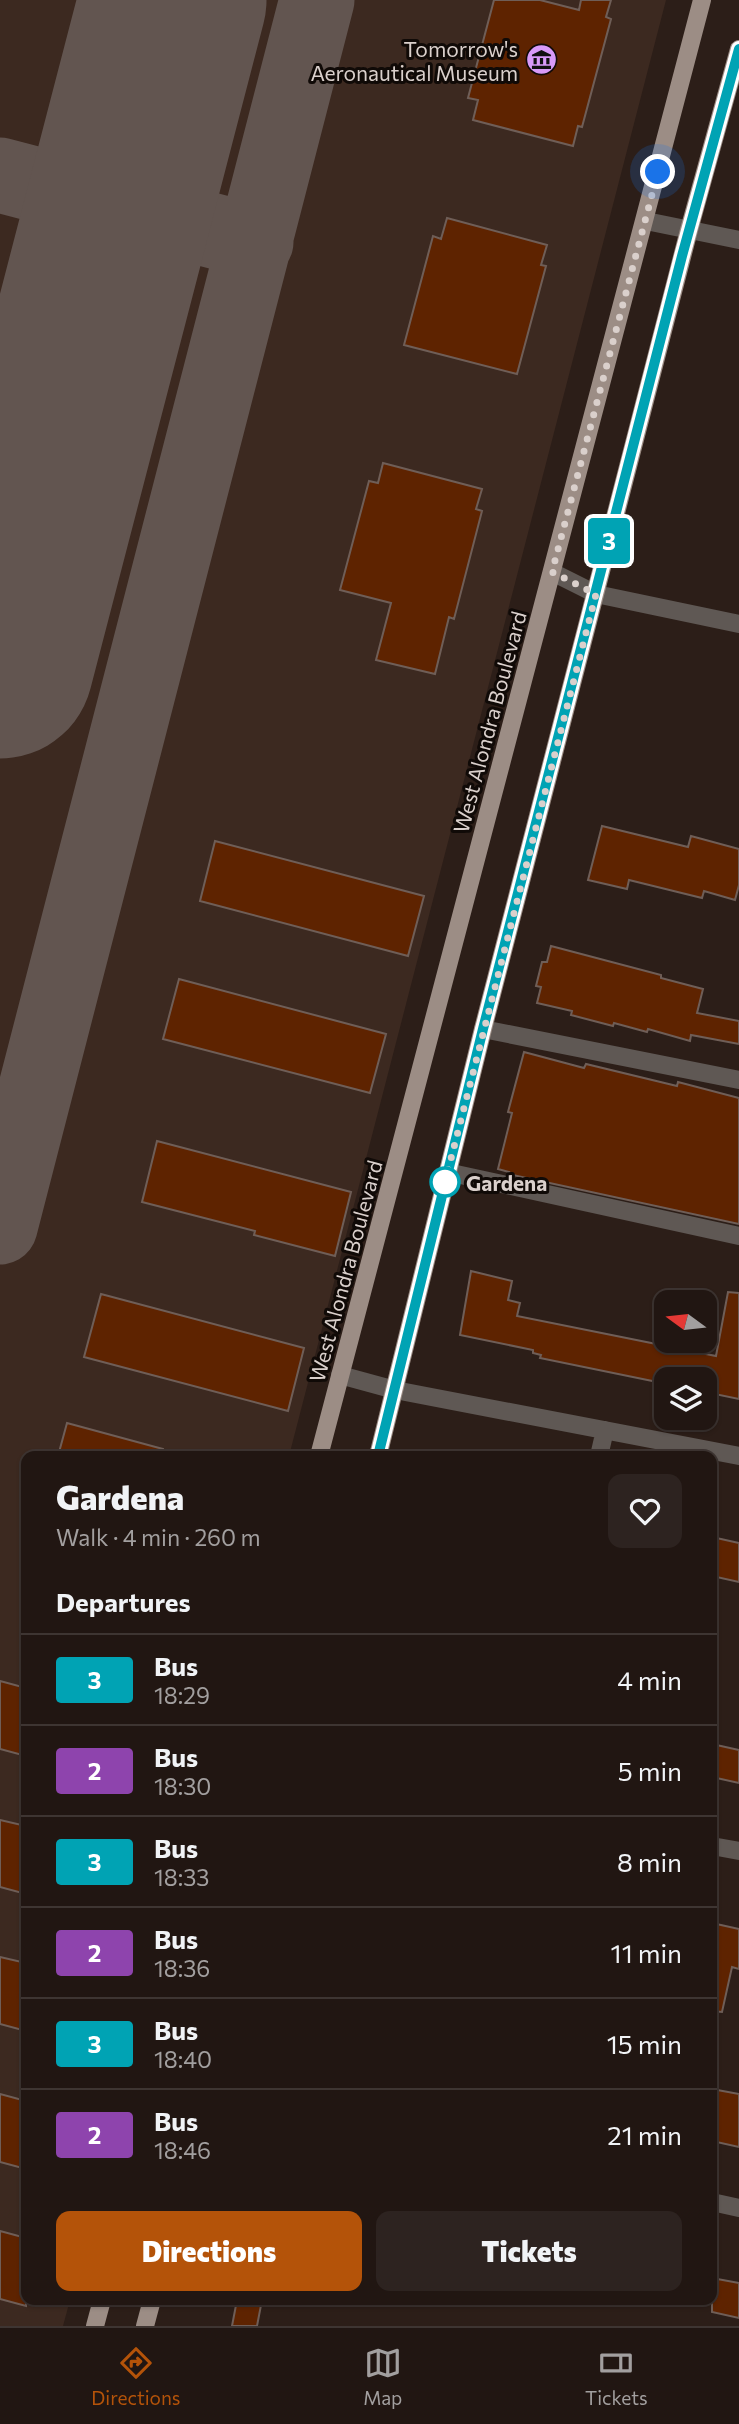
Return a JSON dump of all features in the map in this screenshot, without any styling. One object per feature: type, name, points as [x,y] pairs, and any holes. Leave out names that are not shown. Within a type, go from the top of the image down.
[{"type":"main road","name":"West Alondra Boulevard","points":[[320,1451],[702,0]]},
{"type":"main road","points":[[378,1451],[483,1029],[689,230],[739,49]]},
{"type":"main road","points":[[95,2326],[101,2305]]},
{"type":"main road","points":[[145,2326],[151,2305]]},
{"type":"street","points":[[646,221],[739,240]]},
{"type":"street","points":[[552,572],[596,594],[739,624]]},
{"type":"street","points":[[483,1029],[739,1080]]},
{"type":"street","points":[[447,1172],[739,1236]]},
{"type":"street","points":[[340,1375],[395,1390],[713,1451]]},
{"type":"street","points":[[600,1451],[605,1430]]},
{"type":"street","points":[[717,1452],[739,1456]]},
{"type":"street","points":[[717,1847],[739,1851]]},
{"type":"street","points":[[717,2203],[739,2208]]},
{"type":"shaded area","points":[[0,0],[666,0],[290,1451],[21,1451],[21,2305],[69,2305],[63,2326],[0,2326]]},
{"type":"building","points":[[494,0],[540,0],[579,10],[581,0],[611,0],[606,17],[611,19],[582,127],[578,126],[573,146],[473,120],[478,100],[468,98]]},
{"type":"building","points":[[447,218],[547,245],[541,265],[546,266],[517,374],[404,345],[433,236],[441,239]]},
{"type":"building","points":[[383,463],[482,489],[476,509],[482,511],[454,619],[449,617],[435,674],[376,660],[391,603],[340,590],[369,481],[378,483]]},
{"type":"building","points":[[602,826],[688,847],[691,836],[739,849],[739,885],[735,900],[704,891],[702,898],[629,880],[627,889],[588,880]]},
{"type":"building","points":[[215,841],[424,896],[408,956],[200,901]]},
{"type":"building","points":[[551,946],[703,989],[697,1013],[739,1021],[739,1044],[691,1035],[690,1041],[648,1029],[647,1032],[614,1023],[613,1026],[571,1015],[572,1011],[537,1003],[541,987],[536,986],[542,962],[547,962]]},
{"type":"building","points":[[179,979],[386,1034],[370,1093],[163,1039]]},
{"type":"building","points":[[524,1052],[584,1068],[586,1064],[677,1086],[678,1082],[739,1098],[739,1224],[508,1174],[509,1172],[498,1169],[512,1113],[508,1112]]},
{"type":"building","points":[[157,1141],[351,1192],[335,1256],[254,1235],[255,1231],[142,1202]]},
{"type":"building","points":[[471,1271],[512,1281],[508,1300],[520,1303],[517,1316],[654,1344],[654,1353],[701,1353],[716,1356],[728,1292],[739,1293],[739,1399],[717,1394],[717,1367],[654,1367],[654,1381],[540,1358],[541,1355],[533,1353],[533,1350],[460,1335]]},
{"type":"building","points":[[101,1294],[304,1348],[288,1411],[84,1357]]},
{"type":"building","points":[[67,1423],[163,1449],[163,1451],[59,1451]]},
{"type":"building","points":[[717,1538],[739,1543],[739,1582],[717,1577]]},
{"type":"building","points":[[0,1681],[21,1687],[21,1755],[0,1749]]},
{"type":"building","points":[[717,1745],[739,1750],[739,1783],[717,1778]]},
{"type":"building","points":[[0,1820],[21,1825],[21,1893],[0,1887]]},
{"type":"building","points":[[717,1924],[739,1929],[739,1969],[732,1967],[722,2012],[717,2012]]},
{"type":"building","points":[[0,1957],[21,1962],[21,2030],[0,2024]]},
{"type":"building","points":[[717,2090],[739,2094],[739,2147],[717,2142]]},
{"type":"building","points":[[0,2094],[21,2100],[21,2168],[0,2162]]},
{"type":"building","points":[[0,2231],[21,2237],[21,2305],[0,2299]]},
{"type":"building","points":[[717,2279],[739,2283],[739,2318],[712,2312],[712,2305],[717,2305]]},
{"type":"building","points":[[236,2305],[261,2305],[257,2326],[232,2326]]},
{"type":"taxiway","points":[[0,1227],[317,0]]},
{"type":"taxiway","points":[[0,175],[256,242]]},
{"type":"runway","points":[[0,665],[173,0]]},
{"type":"bus line","name":"3","points":[[379,1451],[483,1029],[682,256],[739,49]]},
{"type":"place","name":"Tomorrow's Aeronautical Museum","points":[[541,60]]},
{"type":"place","name":"Gardena","points":[[445,1182]]},
{"type":"route","points":[[445,1182],[596,594],[552,572],[658,172]]}]
